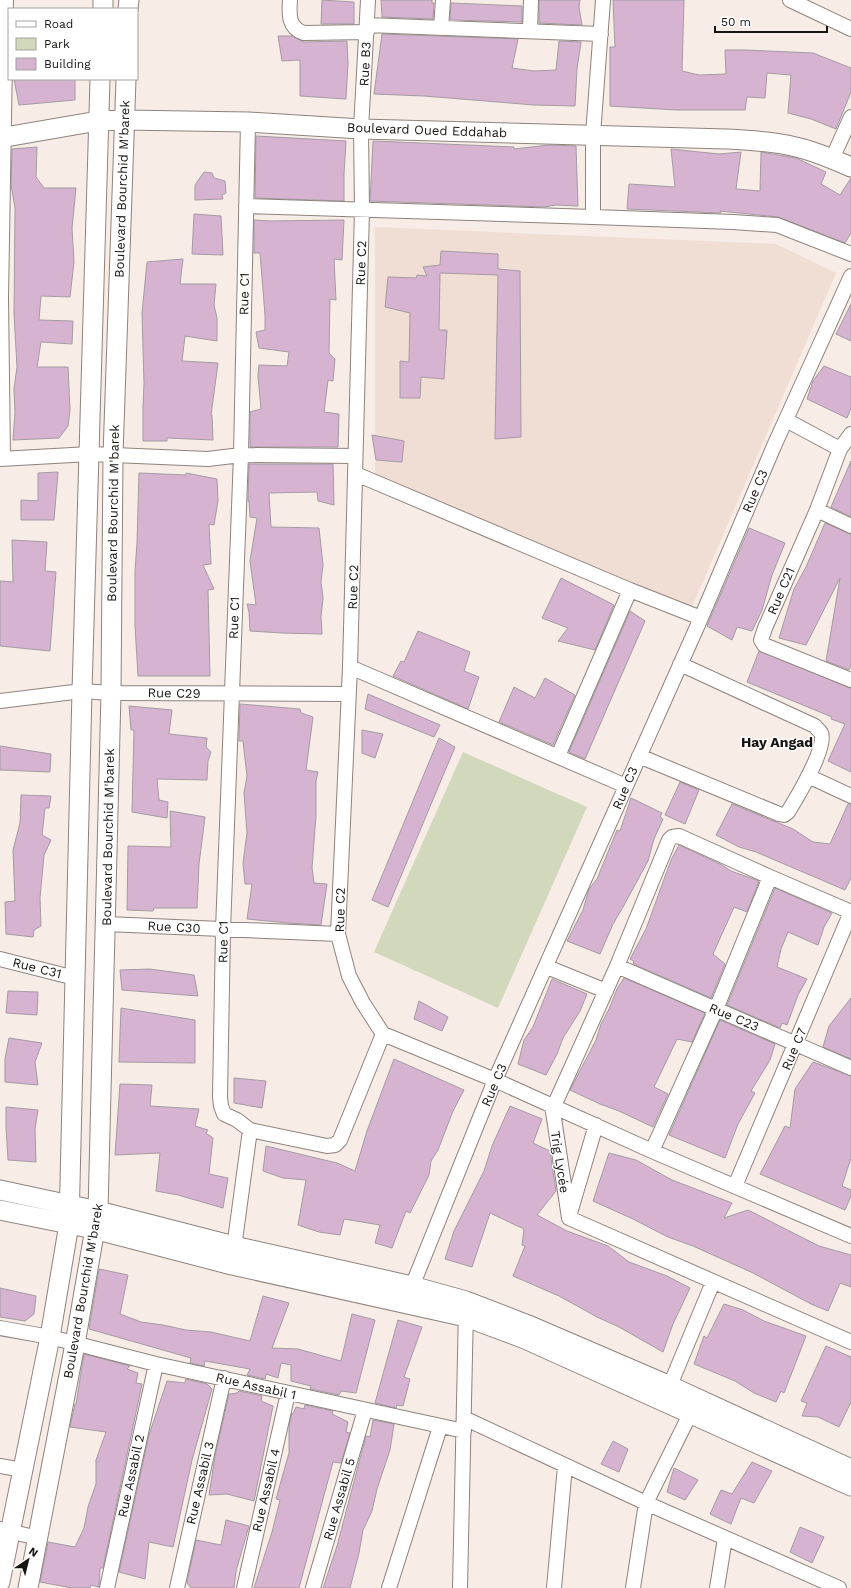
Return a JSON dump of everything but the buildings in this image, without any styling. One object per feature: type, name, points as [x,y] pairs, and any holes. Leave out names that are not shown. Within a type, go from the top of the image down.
[{"type":"main road","name":"Boulevard Bourchid M'barek","points":[[0,1582],[5,1530],[22,1470],[50,1337],[69,1224],[82,691],[100,80]]},
{"type":"main road","name":"Boulevard Bourchid M'barek","points":[[28,1588],[75,1344],[98,1211],[111,693],[113,455],[126,80]]},
{"type":"main road","name":"Boulevard Oued Eddahab","points":[[2,137],[98,121],[124,120],[248,122],[361,128],[718,138],[765,141],[788,145],[810,150],[851,167]]},
{"type":"main road","points":[[75,959],[105,958]]},
{"type":"main road","points":[[0,1190],[98,1211],[234,1246],[409,1295],[528,1325],[694,1406],[851,1486]]},
{"type":"main road","points":[[0,1210],[94,1229],[232,1265],[409,1295]]},
{"type":"main road","points":[[694,1406],[851,1469]]},
{"type":"street","points":[[6,0],[2,137],[1,459],[90,454],[208,459],[241,455],[355,456]]},
{"type":"street","name":"Rue B3","points":[[361,128],[368,0]]},
{"type":"street","points":[[441,28],[443,0]]},
{"type":"street","points":[[530,31],[531,0]]},
{"type":"street","points":[[593,217],[594,135],[603,0]]},
{"type":"street","points":[[790,0],[815,5],[851,29]]},
{"type":"street","points":[[289,6],[291,24],[299,31],[304,33],[367,28],[441,28],[601,34]]},
{"type":"street","points":[[832,159],[851,117]]},
{"type":"street","name":"Rue C1","points":[[248,122],[241,455],[223,930],[220,1097],[224,1114],[237,1120],[250,1130]]},
{"type":"street","name":"Rue C2","points":[[361,128],[362,210],[355,456],[356,474],[349,694],[338,934],[349,976],[363,1003],[383,1034]]},
{"type":"street","points":[[246,206],[733,222],[777,225],[851,254]]},
{"type":"street","name":"Rue C3","points":[[409,1295],[496,1080],[701,618],[786,420],[851,276]]},
{"type":"street","points":[[786,420],[840,449]]},
{"type":"street","name":"Rue C21","points":[[851,434],[840,449],[761,640],[764,645],[851,680]]},
{"type":"street","points":[[356,474],[630,590],[701,618]]},
{"type":"street","points":[[816,510],[851,526]]},
{"type":"street","points":[[558,756],[630,590]]},
{"type":"street","points":[[639,756],[784,815],[788,812],[808,776],[822,742],[821,734],[815,726],[680,664]]},
{"type":"street","points":[[350,667],[626,786]]},
{"type":"street","name":"Rue C29","points":[[0,702],[82,691],[111,693],[349,694]]},
{"type":"street","points":[[808,776],[851,796]]},
{"type":"street","points":[[553,1105],[606,991],[672,836],[679,836],[851,912]]},
{"type":"street","points":[[652,1150],[716,1009],[770,877]]},
{"type":"street","name":"Rue C7","points":[[736,1186],[851,912]]},
{"type":"street","name":"Rue C30","points":[[106,924],[338,934]]},
{"type":"street","name":"Rue C31","points":[[0,959],[75,978]]},
{"type":"street","name":"Rue C23","points":[[616,966],[851,1068]]},
{"type":"street","points":[[547,967],[606,991]]},
{"type":"street","points":[[232,1265],[250,1130],[327,1146],[335,1145],[340,1140],[383,1034],[496,1080],[652,1150],[850,1234]]},
{"type":"street","name":"Trig Lycée","points":[[553,1105],[569,1218]]},
{"type":"street","points":[[596,1125],[569,1218],[851,1342]]},
{"type":"street","points":[[667,1393],[713,1282]]},
{"type":"street","points":[[460,1588],[466,1309]]},
{"type":"street","name":"Rue Assabil 1","points":[[0,1328],[50,1337],[156,1364],[440,1427],[464,1424],[565,1466],[839,1588]]},
{"type":"street","name":"Rue Assabil 2","points":[[107,1588],[156,1364]]},
{"type":"street","name":"Rue Assabil 3","points":[[177,1588],[224,1378]]},
{"type":"street","name":"Rue Assabil 4","points":[[244,1588],[288,1393]]},
{"type":"street","points":[[632,1588],[646,1502],[694,1406]]},
{"type":"street","name":"Rue Assabil 5","points":[[313,1588],[365,1410]]},
{"type":"street","points":[[389,1588],[440,1427]]},
{"type":"street","points":[[0,1466],[22,1470]]},
{"type":"street","points":[[554,1588],[565,1466]]},
{"type":"street","points":[[5,1530],[38,1538]]},
{"type":"street","points":[[717,1588],[725,1538]]},
{"type":"shaded area","points":[[375,227],[776,244],[836,273],[689,614],[375,477]]},
{"type":"green space","points":[[463,752],[587,807],[498,1008],[374,952]]},
{"type":"district","name":"Hay Angad","points":[[777,742]]}]
